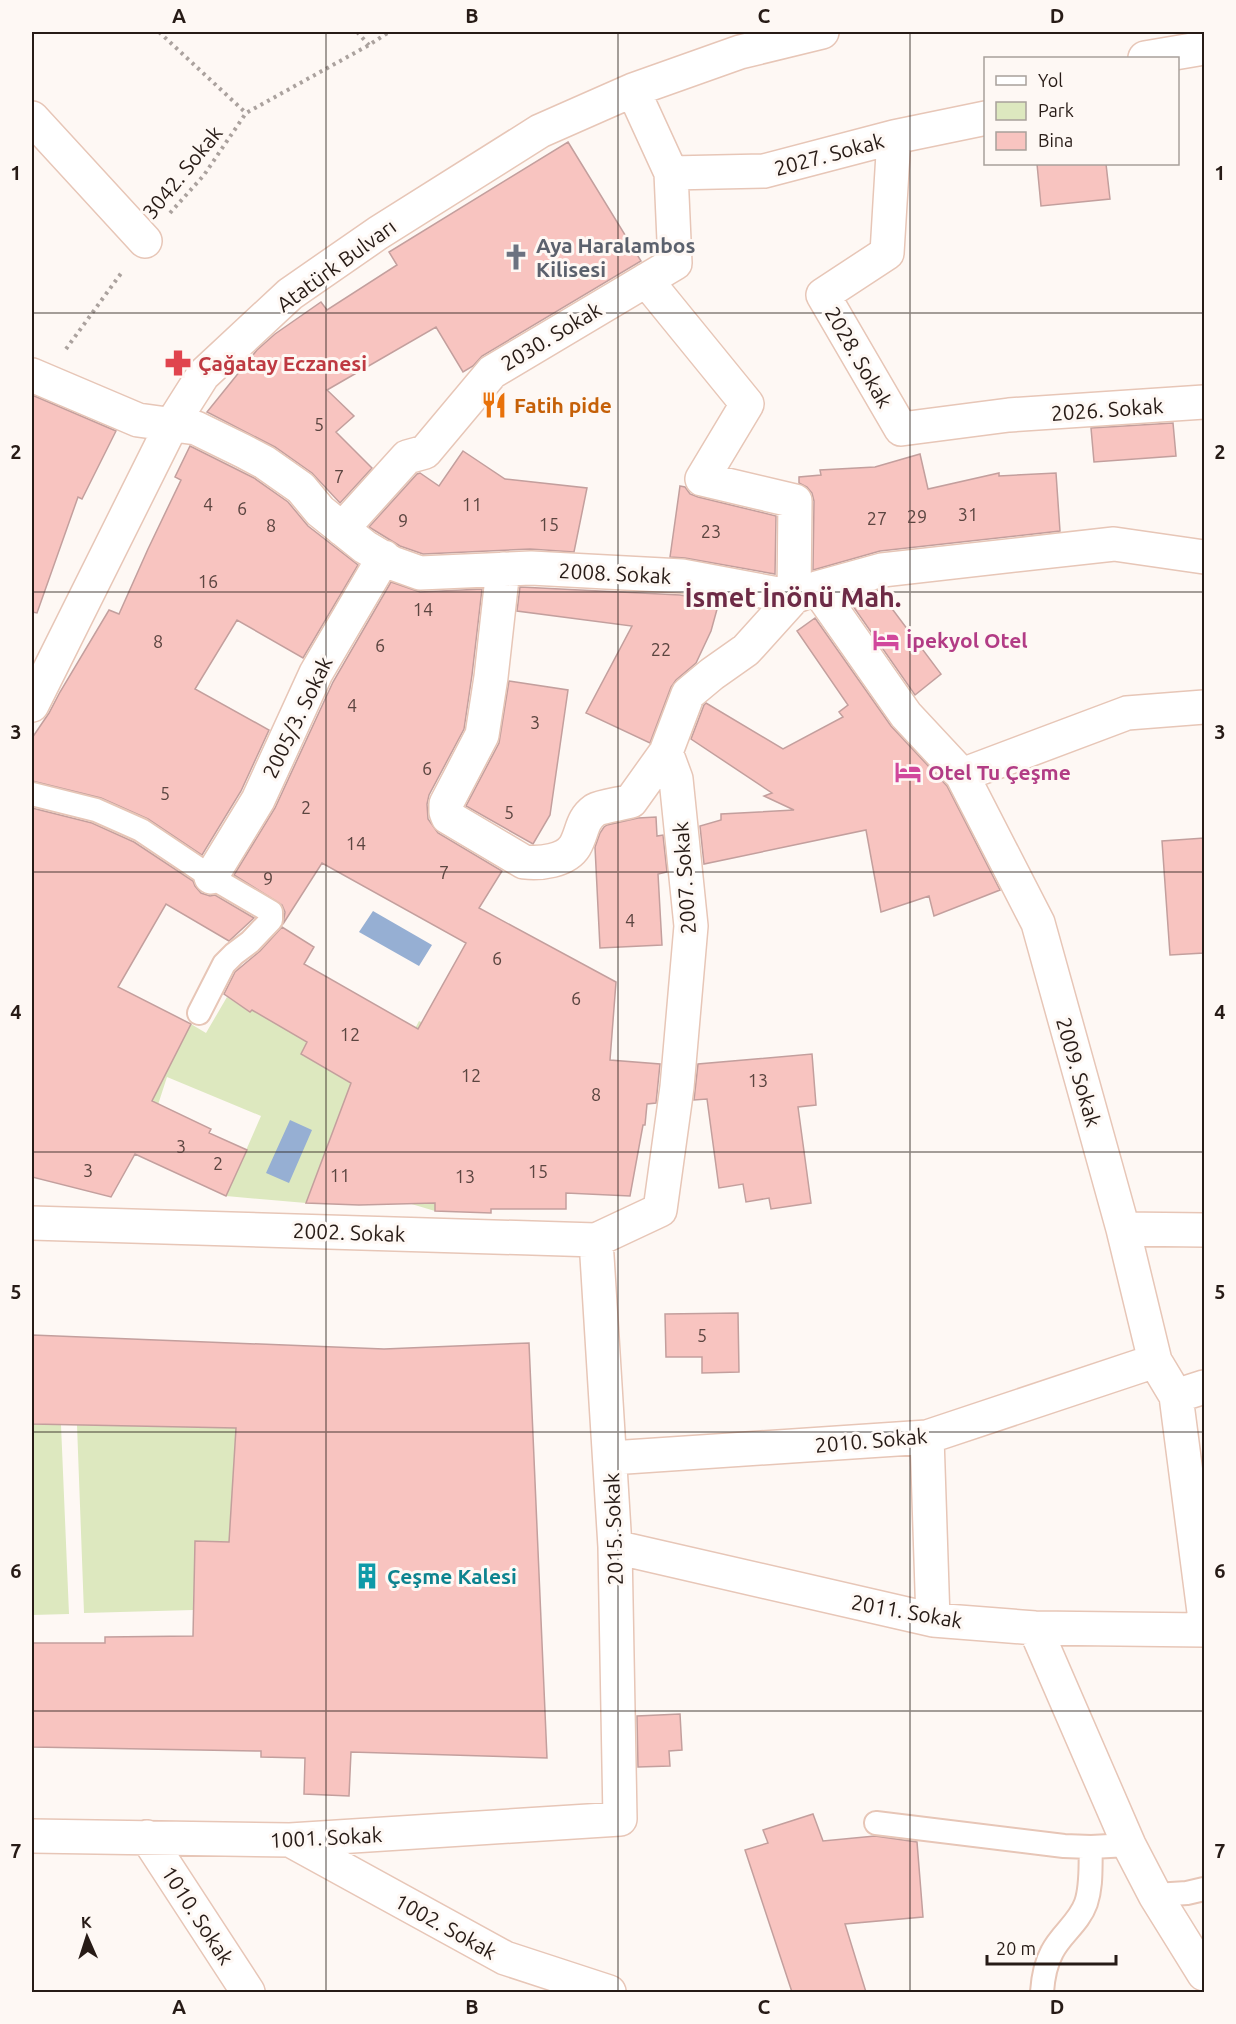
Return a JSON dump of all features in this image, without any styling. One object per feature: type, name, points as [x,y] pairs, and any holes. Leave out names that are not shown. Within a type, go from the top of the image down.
[{"type":"street","name":"Atatürk Bulvarı","points":[[32,705],[172,424],[203,375],[290,294],[378,233],[540,131],[633,90],[740,51],[822,32]]},
{"type":"street","points":[[1151,57],[1204,48]]},
{"type":"street","name":"2030. Sokak","points":[[342,529],[407,458],[424,452],[492,372],[675,262],[671,173],[633,90]]},
{"type":"street","points":[[32,118],[146,240]]},
{"type":"street","name":"2027. Sokak","points":[[671,173],[764,171],[894,137],[984,118]]},
{"type":"street","name":"2028. Sokak","points":[[894,137],[887,253],[823,295],[901,429]]},
{"type":"street","points":[[503,569],[482,735],[446,804],[446,812],[448,817],[524,862],[538,864],[556,860],[574,847],[584,821],[597,809],[631,801],[666,752],[688,694],[746,650],[806,593],[795,501],[702,479],[747,404],[646,280]]},
{"type":"street","name":"2008. Sokak","points":[[37,378],[138,420],[196,428],[264,462],[301,488],[320,511],[365,547],[392,563],[420,573],[531,568],[682,576],[806,593],[882,570],[1114,544],[1204,557]]},
{"type":"street","name":"2026. Sokak","points":[[901,429],[1009,415],[1204,402]]},
{"type":"street","name":"2005/3. Sokak","points":[[211,877],[258,800],[316,674],[384,557]]},
{"type":"street","name":"2009. Sokak","points":[[806,593],[906,715],[962,775],[1038,923],[1123,1229],[1155,1361],[1190,1392],[1204,1612]]},
{"type":"street","points":[[962,775],[1127,713],[1204,707]]},
{"type":"street","name":"2007. Sokak","points":[[660,1210],[677,1087],[691,926],[676,779],[666,752]]},
{"type":"street","name":"2002. Sokak","points":[[32,1223],[596,1240],[660,1210]]},
{"type":"street","points":[[1123,1229],[1204,1230]]},
{"type":"street","name":"2015. Sokak","points":[[596,1240],[615,1547],[620,1819]]},
{"type":"street","name":"2010. Sokak","points":[[611,1458],[927,1437],[1155,1361]]},
{"type":"street","points":[[927,1437],[933,1620]]},
{"type":"street","name":"2011. Sokak","points":[[615,1547],[933,1620],[1035,1628],[1204,1630]]},
{"type":"street","points":[[1035,1628],[1129,1845],[1155,1894],[1204,1974]]},
{"type":"street","name":"1001. Sokak","points":[[32,1836],[290,1840],[620,1819]]},
{"type":"street","name":"1010. Sokak","points":[[147,1837],[248,1992]]},
{"type":"street","name":"1002. Sokak","points":[[290,1840],[505,1958],[609,1992]]},
{"type":"lane","points":[[32,794],[96,810],[141,830],[211,877],[269,910],[272,918],[250,942],[224,964],[217,974],[199,1013]]},
{"type":"lane","points":[[876,1823],[1064,1846],[1129,1845]]},
{"type":"lane","points":[[1042,1992],[1045,1970],[1052,1951],[1078,1919],[1086,1904],[1090,1887],[1090,1847]]},
{"type":"lane","points":[[1155,1894],[1187,1893],[1204,1889]]},
{"type":"path","points":[[159,32],[246,113]]},
{"type":"path","points":[[357,32],[369,45]]},
{"type":"path","name":"3042. Sokak","points":[[37,378],[146,240],[204,175],[246,113],[369,45],[388,32]]},
{"type":"green space","points":[[227,997],[250,1012],[253,1010],[310,1038],[301,1054],[379,1098],[419,1021],[445,1034],[435,1211],[408,1203],[372,1130],[340,1112],[306,1203],[226,1196],[261,1116],[167,1077],[154,1117],[81,1017],[170,1065],[191,1024],[206,1033]]},
{"type":"green space","points":[[32,1424],[61,1425],[69,1614],[32,1615]]},
{"type":"green space","points":[[77,1425],[236,1428],[229,1542],[196,1541],[193,1610],[84,1613]]},
{"type":"water","points":[[373,911],[432,945],[419,966],[359,932]]},
{"type":"water","points":[[290,1120],[312,1130],[289,1183],[266,1173]]},
{"type":"building","points":[[568,142],[641,261],[482,356],[473,366],[463,372],[436,327],[327,390],[354,416],[336,432],[372,468],[340,503],[312,473],[275,447],[207,412],[257,350],[275,334],[321,302],[327,310],[397,265],[389,252]]},
{"type":"building","points":[[1037,165],[1106,165],[1110,199],[1041,206]]},
{"type":"building","points":[[32,395],[116,431],[82,499],[78,497],[37,613],[32,612]]},
{"type":"building","points":[[1173,423],[1176,456],[1094,462],[1091,428]]},
{"type":"building","points":[[190,446],[254,478],[288,502],[308,526],[358,565],[303,658],[237,620],[195,689],[269,730],[241,791],[202,855],[148,819],[101,798],[32,781],[32,738],[109,610],[119,614],[181,480],[175,477]]},
{"type":"building","points":[[463,451],[505,479],[587,488],[574,552],[530,549],[423,554],[400,546],[369,527],[417,474],[420,473],[439,486]]},
{"type":"building","points":[[920,454],[928,489],[999,473],[999,476],[1056,473],[1060,531],[880,551],[813,570],[814,501],[807,487],[799,483],[799,477],[821,475],[820,470],[875,467]]},
{"type":"building","points":[[680,486],[698,497],[776,516],[775,574],[670,557]]},
{"type":"building","points":[[391,582],[420,592],[482,589],[464,729],[429,795],[428,819],[438,833],[502,871],[479,908],[616,982],[610,1060],[660,1064],[656,1103],[647,1104],[645,1125],[643,1125],[630,1196],[566,1193],[566,1209],[491,1209],[491,1213],[435,1211],[435,1203],[359,1205],[306,1203],[351,1083],[301,1054],[307,1042],[252,1010],[250,1012],[224,994],[235,972],[260,951],[282,927],[314,947],[304,964],[418,1029],[466,943],[322,863],[283,924],[285,912],[282,905],[234,875],[275,808],[333,682]]},
{"type":"building","points":[[520,587],[680,595],[719,602],[711,631],[696,663],[671,687],[650,743],[586,713],[632,626],[517,611]]},
{"type":"building","points":[[878,590],[941,674],[915,695],[848,599]]},
{"type":"building","points":[[815,618],[891,726],[947,786],[1000,890],[934,916],[929,896],[881,912],[866,830],[704,864],[700,826],[721,820],[721,814],[794,810],[764,796],[772,793],[691,739],[704,705],[706,703],[783,749],[843,717],[839,712],[848,705],[797,631]]},
{"type":"building","points":[[509,681],[568,690],[550,815],[533,844],[466,806],[499,743]]},
{"type":"building","points":[[32,808],[92,823],[134,842],[193,881],[201,893],[215,895],[254,918],[229,941],[166,904],[118,987],[191,1024],[152,1101],[211,1129],[209,1133],[247,1150],[226,1196],[135,1154],[111,1197],[32,1177]]},
{"type":"building","points":[[656,817],[657,836],[663,835],[667,872],[658,874],[662,945],[600,948],[595,847],[600,833],[607,825],[638,818]]},
{"type":"building","points":[[1204,838],[1204,953],[1170,955],[1162,841]]},
{"type":"building","points":[[812,1054],[816,1105],[798,1107],[811,1203],[771,1209],[769,1198],[746,1202],[743,1184],[719,1188],[707,1099],[694,1100],[698,1064]]},
{"type":"building","points":[[738,1313],[739,1372],[702,1373],[702,1357],[666,1357],[665,1314]]},
{"type":"building","name":"Çeşme Kalesi","points":[[32,1335],[384,1349],[529,1343],[547,1758],[351,1752],[349,1796],[304,1794],[305,1758],[261,1757],[261,1751],[32,1747],[32,1643],[105,1643],[105,1637],[193,1636],[195,1541],[229,1542],[236,1428],[32,1424]]},
{"type":"building","points":[[680,1714],[682,1750],[669,1751],[670,1766],[638,1767],[637,1716]]},
{"type":"building","points":[[813,1814],[823,1841],[875,1836],[917,1842],[923,1917],[845,1924],[866,1992],[792,1992],[745,1850],[768,1843],[763,1830]]},
{"type":"place","name":"Aya Haralambos Kilisesi","points":[[516,257]]},
{"type":"place","name":"Çağatay Eczanesi","points":[[178,363]]},
{"type":"place","name":"Fatih pide","points":[[494,405]]},
{"type":"place","name":"İpekyol Otel","points":[[886,640]]},
{"type":"place","name":"Otel Tu Çeşme","points":[[908,772]]},
{"type":"place","name":"Çeşme Kalesi","points":[[367,1576]]},
{"type":"district","name":"İsmet İnönü Mah.","points":[[793,597]]}]
